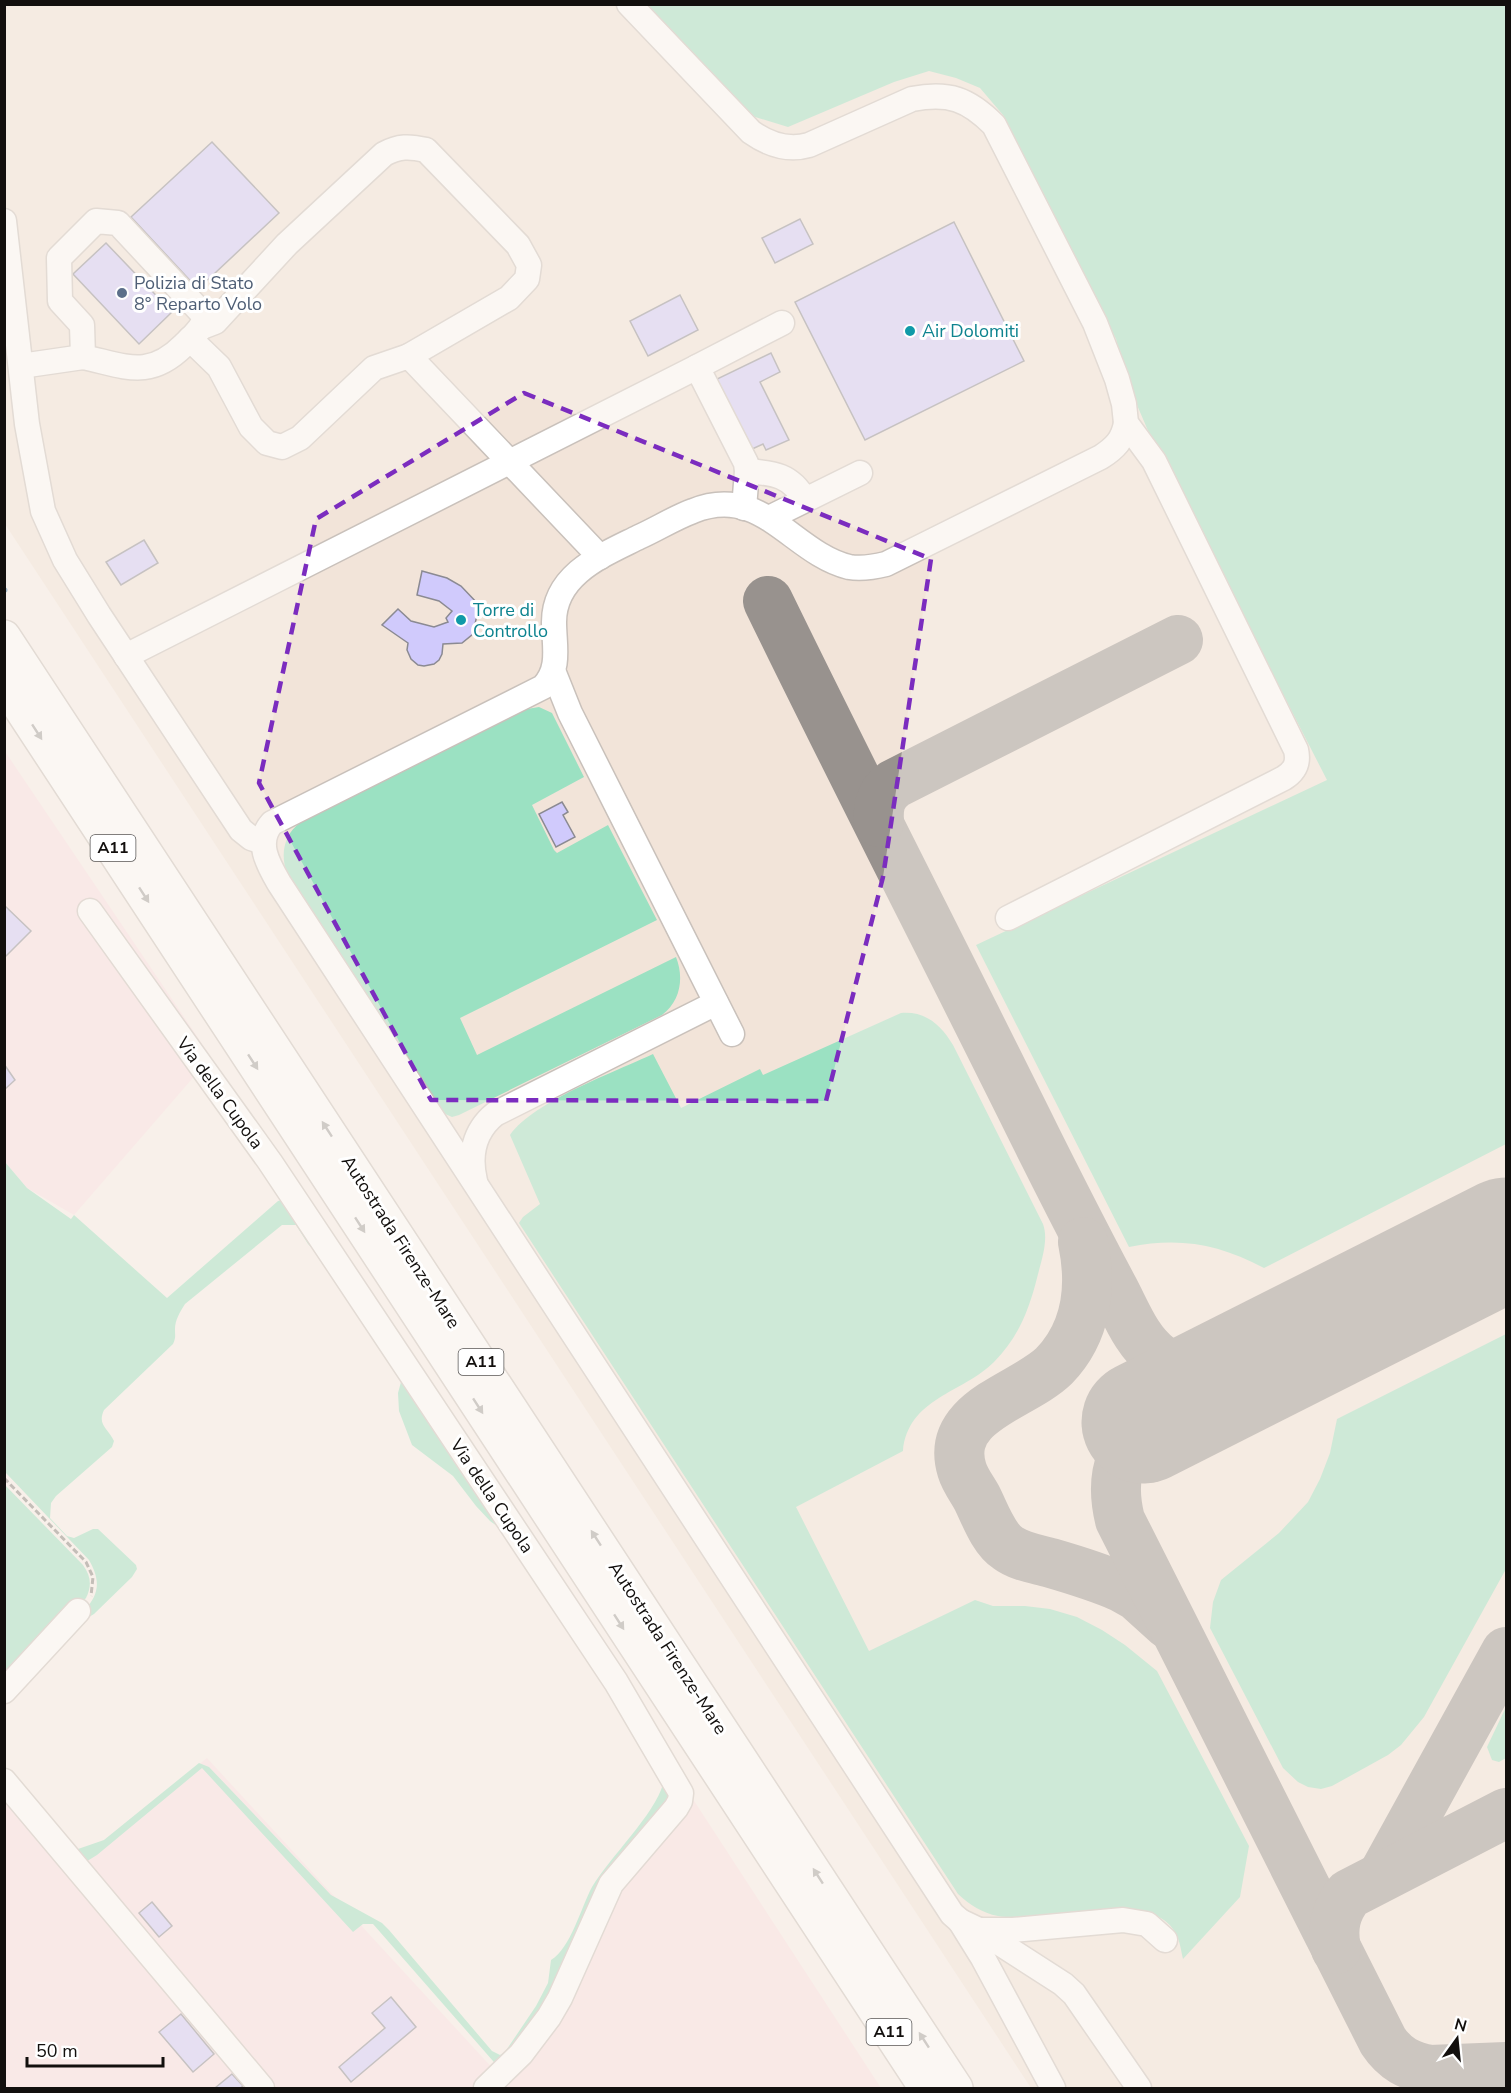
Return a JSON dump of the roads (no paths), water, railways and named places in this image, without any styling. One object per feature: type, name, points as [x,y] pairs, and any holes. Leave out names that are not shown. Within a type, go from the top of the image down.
[{"type":"highway","name":"Autostrada Firenze-Mare","points":[[4,637],[956,2088]]},
{"type":"highway","name":"Autostrada Firenze-Mare","points":[[4,683],[926,2088]]},
{"type":"street","points":[[629,4],[751,132],[780,146],[809,145],[912,99],[928,96],[964,102],[978,109],[994,125],[1095,323],[1124,404],[1126,423],[1120,440],[1115,447],[1101,457],[886,564],[867,568],[839,564],[810,548],[769,518],[744,508],[718,506],[692,511],[600,557],[573,576],[558,601],[554,624],[556,654],[554,673],[550,681],[537,691],[272,823],[264,834],[263,842],[270,869],[944,1902],[970,1926],[1062,1984],[1074,1994],[1139,2088]]},
{"type":"street","points":[[411,146],[426,150],[518,245],[529,265],[527,279],[509,298],[409,356],[374,369],[300,438],[282,447],[267,443],[251,427],[219,367],[196,333],[215,322],[287,243],[384,154],[396,147],[411,146]]},
{"type":"street","points":[[4,221],[34,469],[43,511],[65,560],[241,830],[251,838],[263,842]]},
{"type":"street","points":[[21,366],[83,357],[131,368],[153,367],[173,356],[196,333],[205,320],[200,311],[118,223],[96,221],[59,258],[60,301],[82,325],[83,357]]},
{"type":"street","points":[[126,656],[782,323]]},
{"type":"street","points":[[409,356],[600,557]]},
{"type":"street","points":[[697,367],[743,454],[747,471],[744,508]]},
{"type":"street","points":[[1008,918],[1284,778],[1292,773],[1298,759],[1296,750],[1261,677],[1159,471],[1147,450],[1126,423]]},
{"type":"street","points":[[747,471],[767,473],[789,480],[805,500]]},
{"type":"street","points":[[769,518],[860,473]]},
{"type":"street","points":[[554,673],[570,713],[732,1034]]},
{"type":"street","name":"Via della Cupola","points":[[90,911],[270,1162],[616,1683],[681,1793],[676,1808],[611,1884],[560,1998],[549,2017],[521,2054],[486,2088]]},
{"type":"street","points":[[476,1184],[472,1165],[474,1148],[483,1126],[495,1114],[716,1003]]},
{"type":"street","points":[[4,1691],[78,1611]]},
{"type":"street","points":[[4,1781],[262,2088]]},
{"type":"street","points":[[970,1926],[1013,1930],[1123,1920],[1147,1924],[1165,1940]]},
{"type":"street","points":[[970,1926],[983,1958],[1053,2088]]},
{"type":"place","name":"Polizia di Stato 8° Reparto Volo","points":[[122,293]]},
{"type":"place","name":"Air Dolomiti","points":[[910,331]]},
{"type":"place","name":"Torre di Controllo","points":[[461,620]]}]
